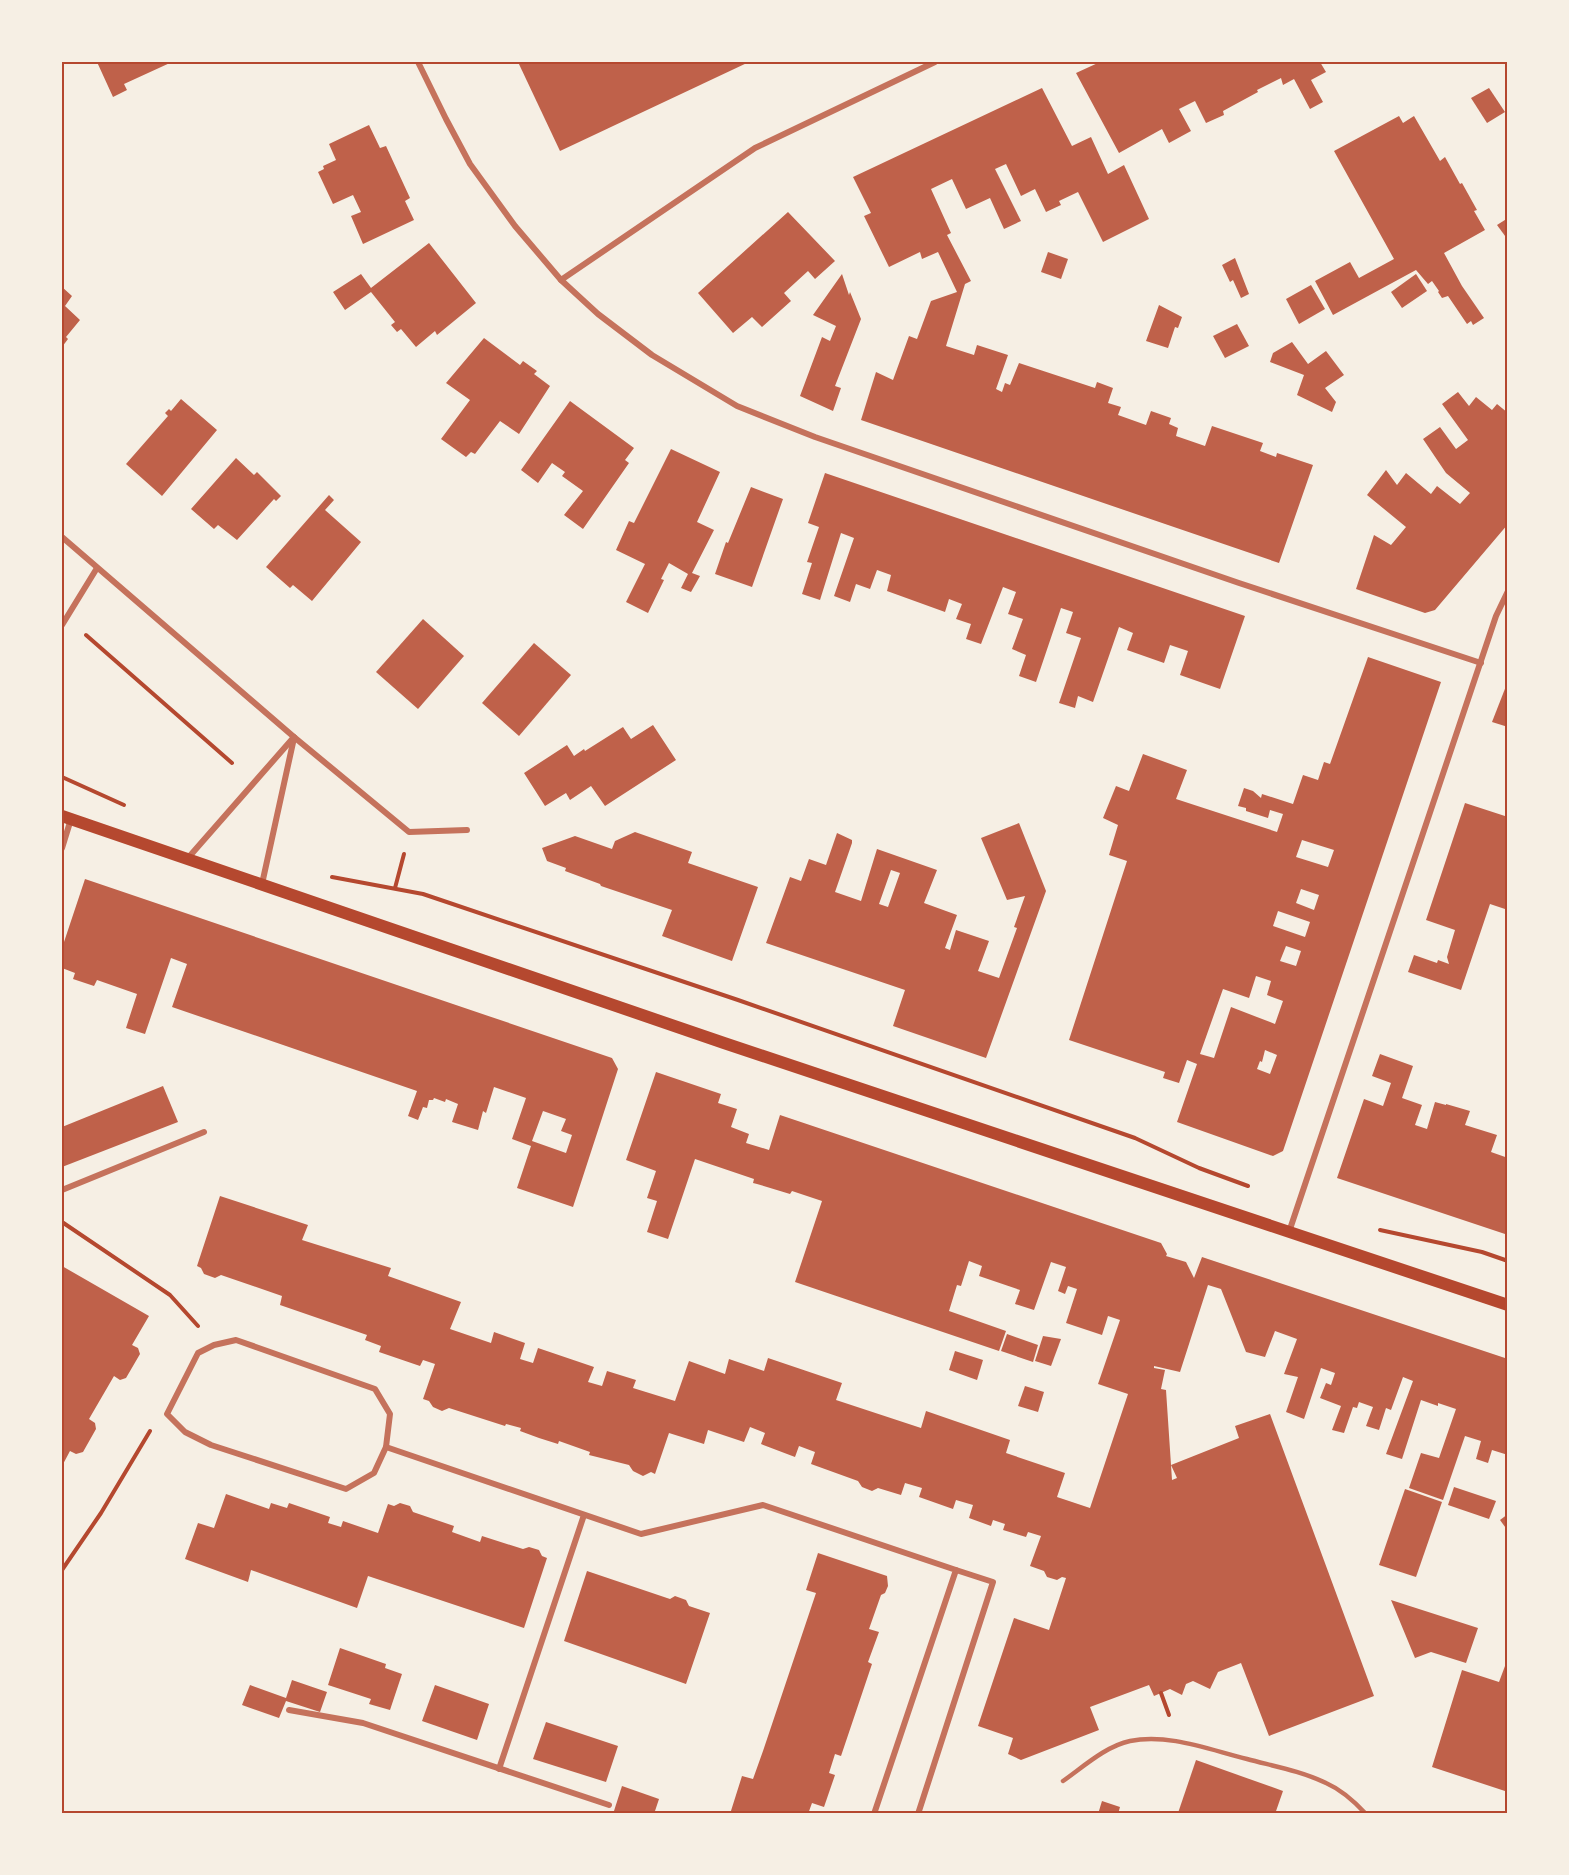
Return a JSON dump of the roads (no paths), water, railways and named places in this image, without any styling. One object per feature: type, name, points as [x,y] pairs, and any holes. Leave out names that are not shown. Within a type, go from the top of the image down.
[{"type":"main road","points":[[66,818],[724,1043],[1508,1305]]},
{"type":"street","points":[[418,62],[470,164],[514,226],[561,280],[598,314],[652,355],[737,406],[826,441],[1239,584],[1481,663]]},
{"type":"street","points":[[561,280],[755,148],[935,62]]},
{"type":"street","points":[[62,537],[294,737],[409,832],[467,830]]},
{"type":"street","points":[[62,625],[97,568]]},
{"type":"street","points":[[1289,1232],[1496,616],[1508,591]]},
{"type":"street","points":[[188,858],[294,737]]},
{"type":"street","points":[[262,884],[294,737]]},
{"type":"street","points":[[62,848],[66,818]]},
{"type":"street","points":[[62,1190],[204,1132]]},
{"type":"street","points":[[236,1340],[375,1389],[390,1414],[386,1447],[374,1473],[346,1489],[211,1445],[185,1432],[167,1414],[198,1353],[214,1345],[236,1340]]},
{"type":"street","points":[[386,1447],[641,1534],[763,1505],[993,1582],[918,1814]]},
{"type":"street","points":[[499,1768],[584,1515]]},
{"type":"street","points":[[874,1814],[956,1570]]},
{"type":"street","points":[[289,1710],[363,1723],[609,1805]]},
{"type":"lane","points":[[1063,1781],[1106,1751],[1127,1742],[1148,1738],[1179,1742],[1297,1772],[1327,1783],[1351,1798],[1366,1814]]}]
